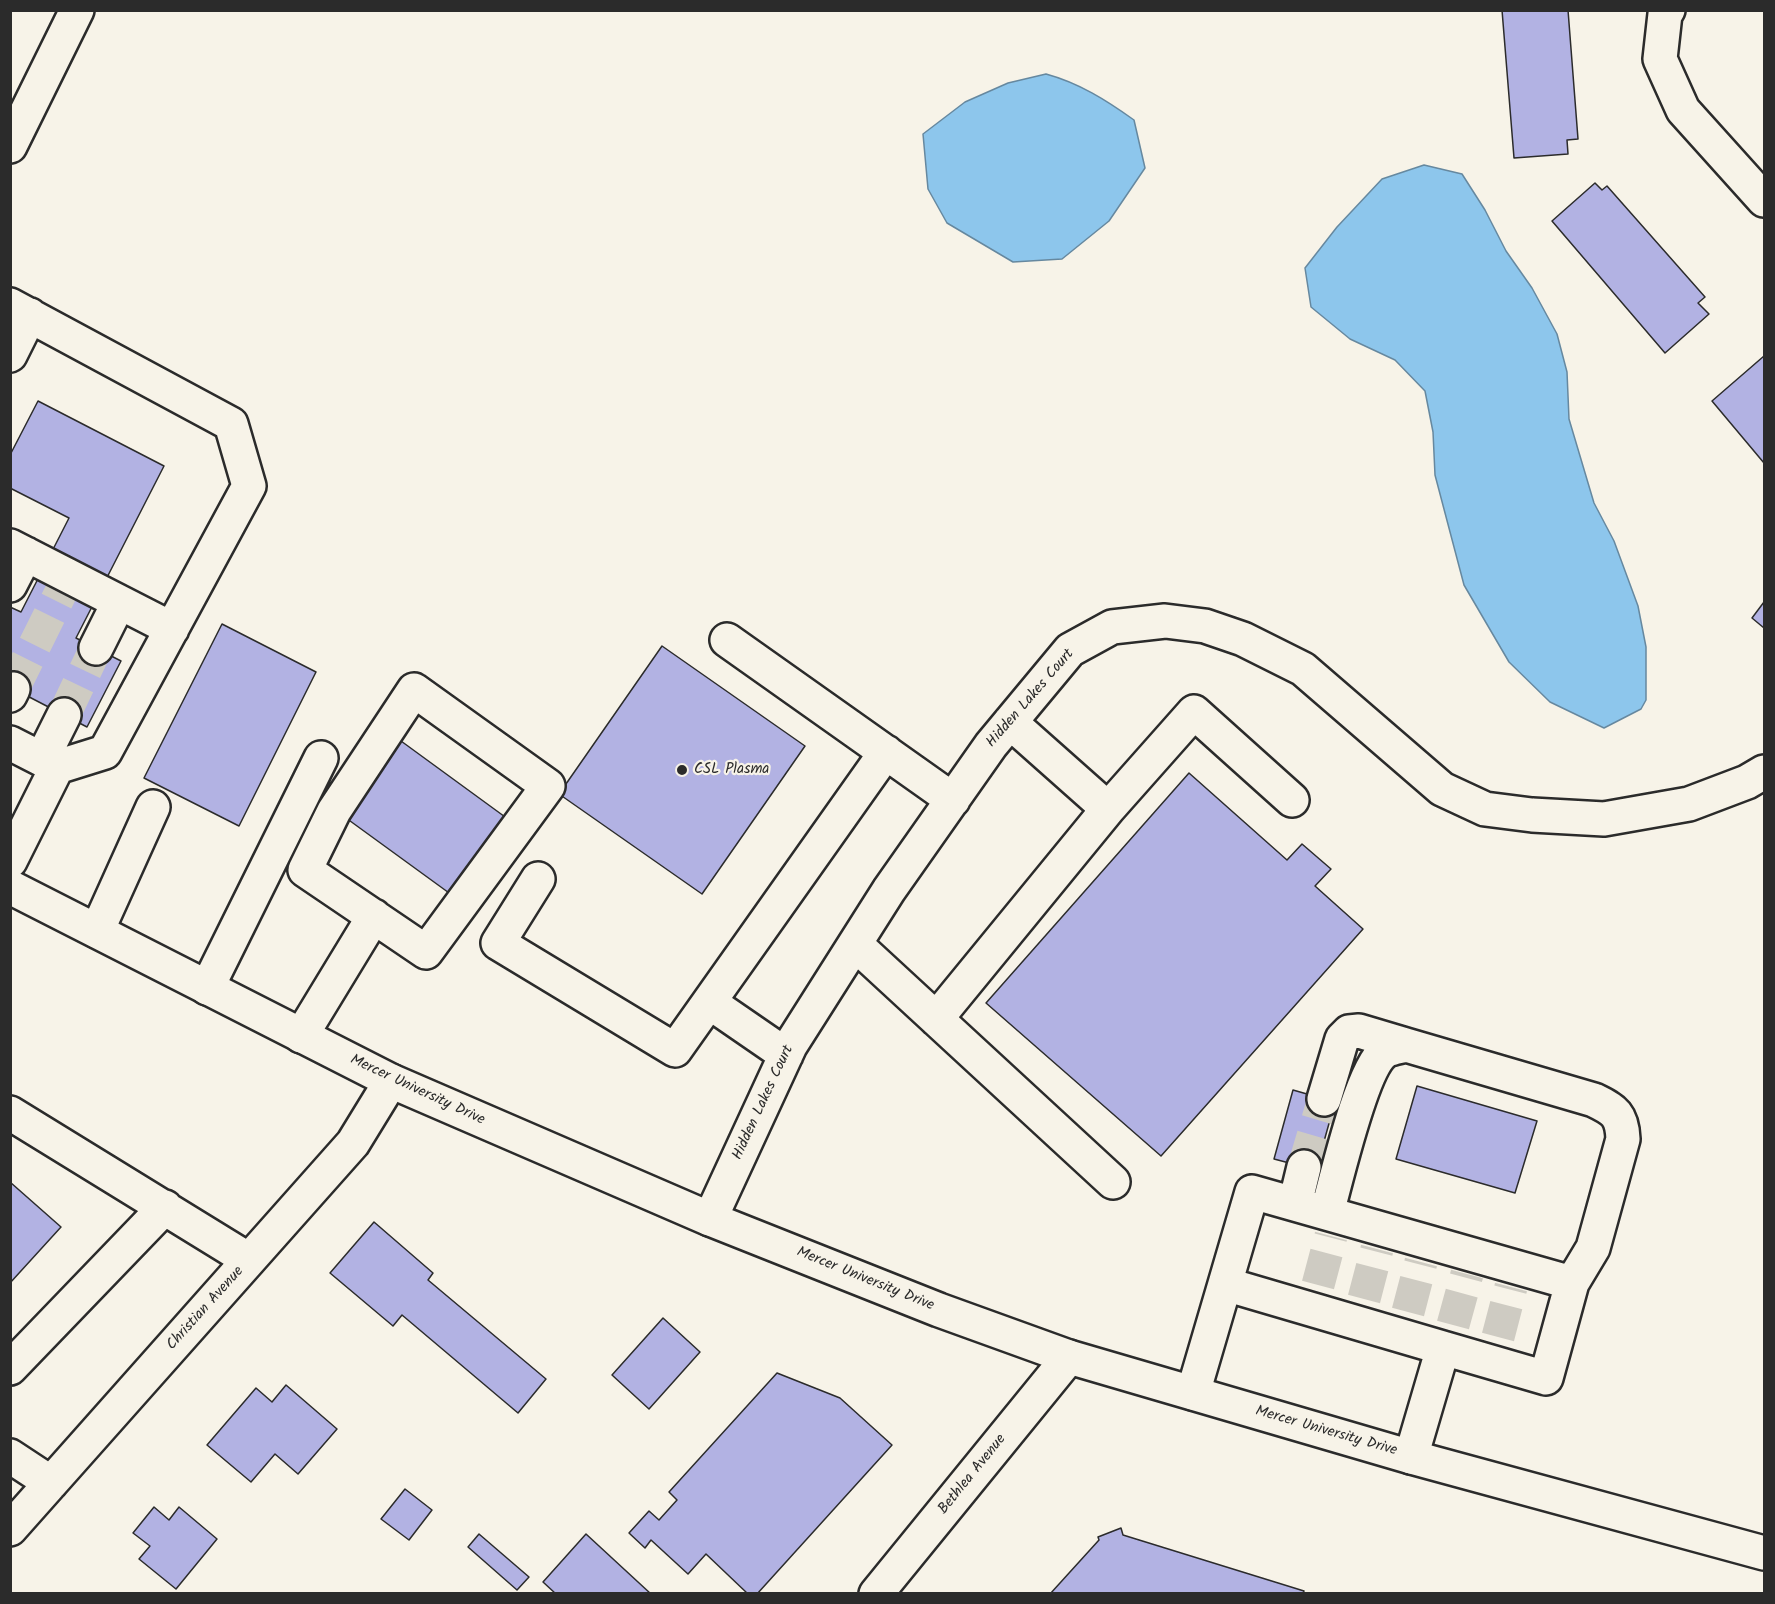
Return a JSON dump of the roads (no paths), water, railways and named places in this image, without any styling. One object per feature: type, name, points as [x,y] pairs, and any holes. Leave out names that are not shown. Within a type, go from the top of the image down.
[{"type":"street","points":[[10,146],[77,10]]},
{"type":"street","points":[[1668,10],[1665,14],[1660,59],[1683,110],[1764,200]]},
{"type":"street","points":[[10,355],[20,310],[231,424],[249,486],[105,752],[49,763],[10,743]]},
{"type":"street","points":[[10,585],[18,550],[172,629]]},
{"type":"street","points":[[96,648],[119,602]]},
{"type":"street","name":"Hidden Lakes Court","points":[[710,1219],[790,1046],[889,890],[991,745],[1070,650],[1112,627],[1165,621],[1205,626],[1243,639],[1303,669],[1442,789],[1485,809],[1604,819],[1689,804],[1747,782],[1764,772]]},
{"type":"street","points":[[726,640],[952,800]]},
{"type":"street","points":[[414,690],[548,786],[426,952],[374,916],[305,870],[334,811],[414,690]]},
{"type":"street","points":[[936,1019],[1108,809],[1194,712],[1292,800]]},
{"type":"street","points":[[10,861],[49,763],[64,715]]},
{"type":"street","points":[[1010,722],[1108,809]]},
{"type":"street","points":[[538,879],[498,943],[675,1050],[886,752]]},
{"type":"street","points":[[207,988],[321,758]]},
{"type":"street","points":[[97,931],[153,807]]},
{"type":"street","name":"Mercer University Drive","points":[[10,887],[391,1081],[710,1219],[939,1310],[1070,1357],[1411,1457],[1764,1553]]},
{"type":"street","points":[[301,1036],[374,916]]},
{"type":"street","points":[[855,944],[1113,1182]]},
{"type":"street","points":[[709,1002],[786,1055]]},
{"type":"street","points":[[1225,1284],[1314,1297],[1405,1324],[1448,1341],[1495,1349],[1546,1378],[1572,1283],[1593,1248],[1623,1139],[1622,1124],[1611,1108],[1594,1100],[1359,1031],[1349,1032],[1342,1040],[1324,1098]]},
{"type":"street","points":[[1331,1222],[1359,1098],[1373,1067],[1384,1052],[1406,1045]]},
{"type":"street","name":"Christian Avenue","points":[[10,1529],[353,1143],[391,1081]]},
{"type":"street","points":[[10,1113],[249,1260]]},
{"type":"street","points":[[1295,1204],[1304,1167]]},
{"type":"street","points":[[1194,1393],[1252,1192],[1295,1204],[1331,1222],[1424,1252],[1514,1277],[1572,1283]]},
{"type":"street","points":[[10,1368],[165,1207]]},
{"type":"street","points":[[1411,1457],[1448,1341]]},
{"type":"street","name":"Bethlea Avenue","points":[[876,1593],[1070,1357]]},
{"type":"street","points":[[10,1456],[51,1483]]},
{"type":"water","points":[[1046,74],[1092,93],[1134,120],[1145,168],[1109,221],[1062,259],[1013,262],[947,223],[928,189],[923,134],[965,102],[1008,83]]},
{"type":"water","points":[[1424,165],[1462,174],[1485,210],[1506,251],[1532,288],[1557,334],[1567,372],[1569,419],[1594,503],[1614,541],[1638,606],[1646,647],[1646,700],[1641,709],[1604,728],[1550,702],[1509,662],[1464,585],[1435,475],[1433,432],[1425,391],[1395,360],[1350,339],[1311,307],[1305,268],[1337,227],[1382,179]]},
{"type":"tunnel","points":[[13,689],[69,576]]},
{"type":"tunnel","points":[[64,715],[96,648]]},
{"type":"tunnel","points":[[1304,1167],[1324,1099]]},
{"type":"tunnel","points":[[1318,1285],[1331,1236]]},
{"type":"tunnel","points":[[1364,1299],[1377,1249]]},
{"type":"tunnel","points":[[1408,1312],[1421,1262]]},
{"type":"tunnel","points":[[1453,1325],[1467,1274]]},
{"type":"tunnel","points":[[1498,1337],[1511,1287]]},
{"type":"place","name":"CSL Plasma","points":[[682,770]]}]
